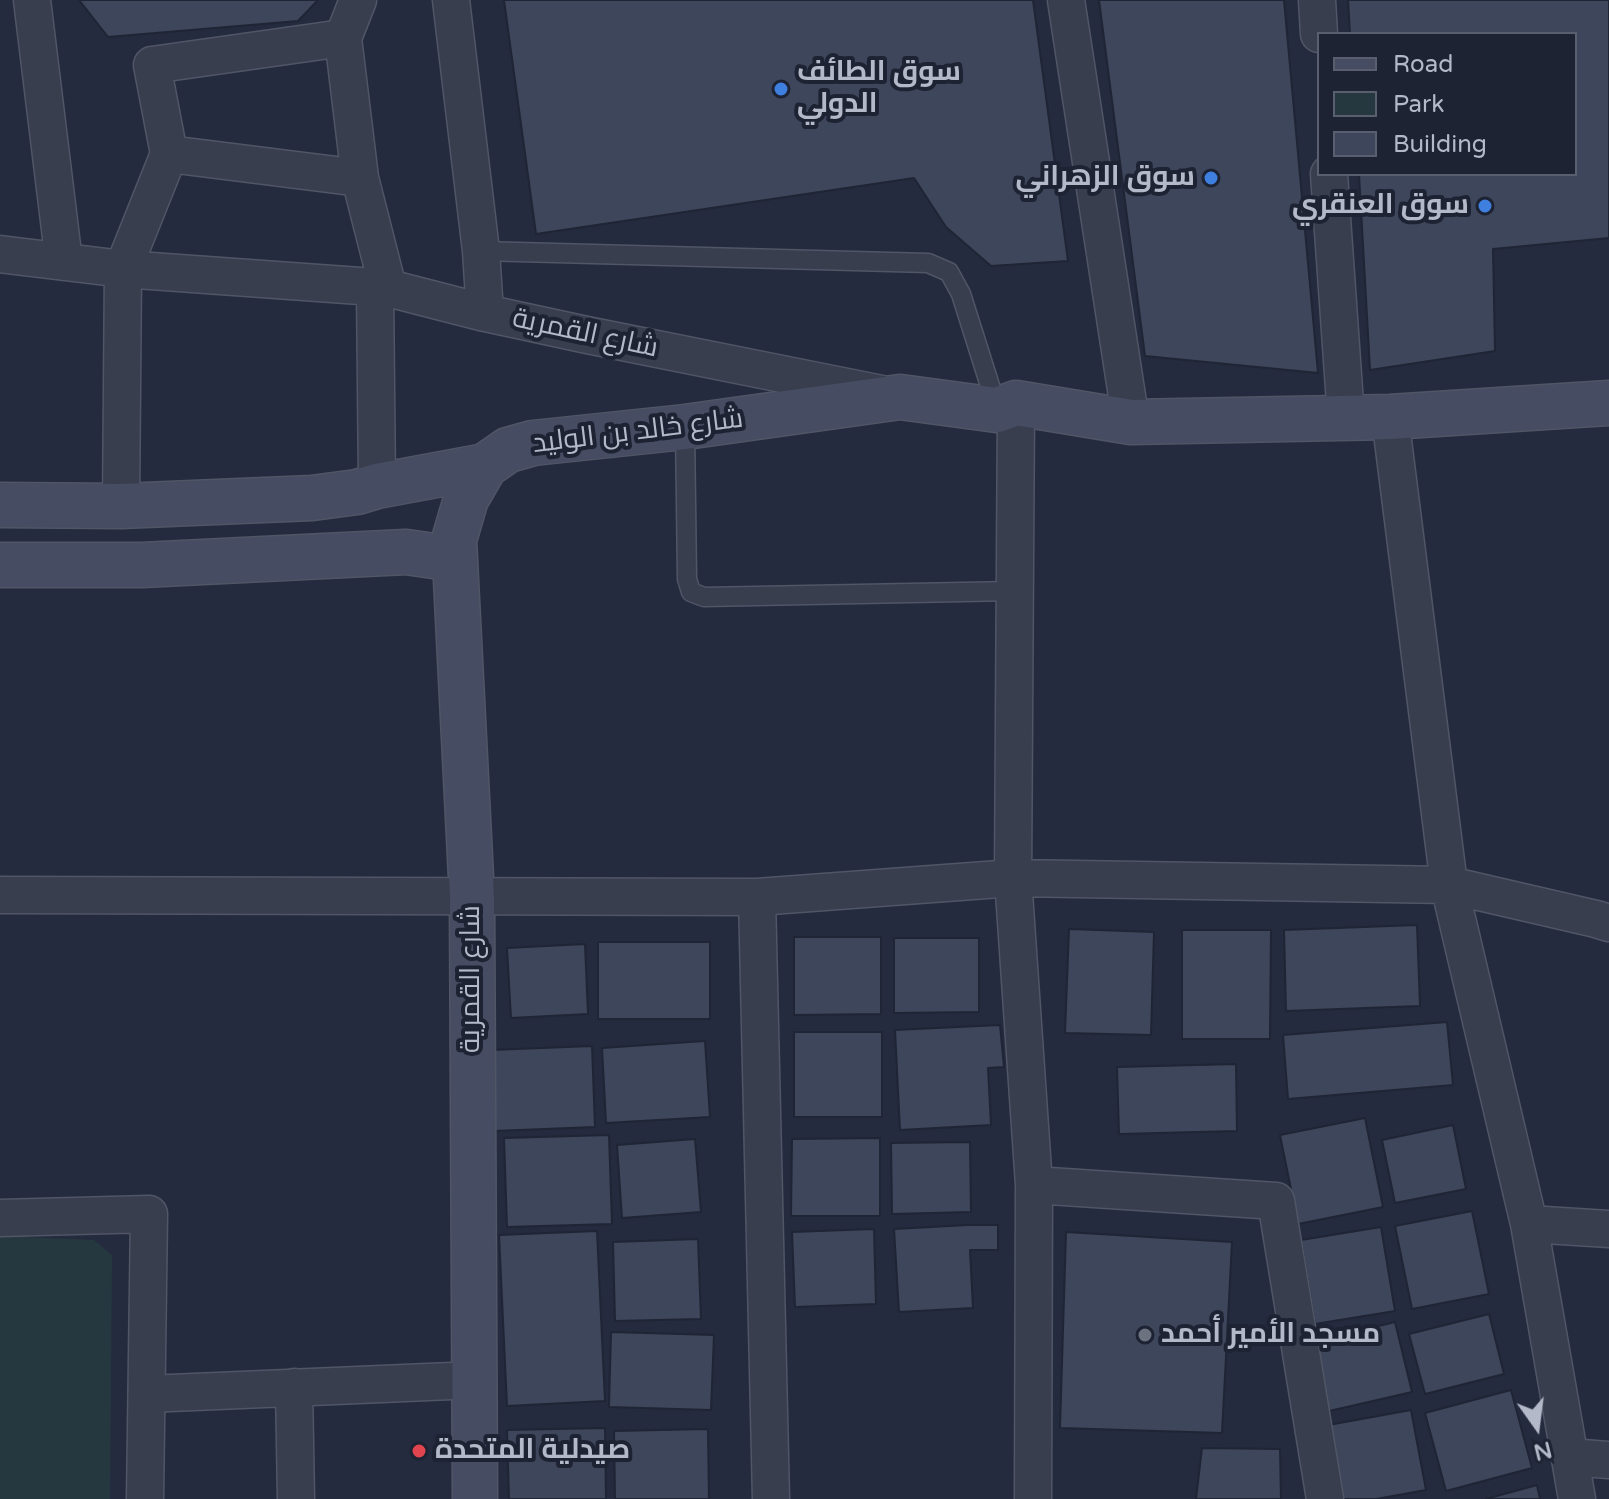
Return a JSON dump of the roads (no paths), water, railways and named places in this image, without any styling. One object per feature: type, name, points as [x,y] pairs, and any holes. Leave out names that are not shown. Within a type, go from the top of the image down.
[{"type":"street","points":[[32,0],[64,262]]},
{"type":"street","points":[[358,0],[343,38],[360,178],[381,288],[377,486]]},
{"type":"street","name":"شارع القمرية","points":[[451,0],[481,251],[485,313],[900,397]]},
{"type":"street","points":[[1066,0],[1131,422]]},
{"type":"street","points":[[1317,0],[1319,32]]},
{"type":"street","points":[[121,506],[123,269],[169,154],[152,65],[343,38]]},
{"type":"street","points":[[169,154],[360,178]]},
{"type":"street","points":[[1329,176],[1346,418]]},
{"type":"street","points":[[0,254],[123,269],[381,288],[485,313]]},
{"type":"street","name":"شارع خالد بن الوليد","points":[[0,505],[121,506],[312,498],[485,466],[508,450],[533,443],[685,427],[900,397],[1006,406],[1131,422],[1390,417],[1609,403]]},
{"type":"street","points":[[1006,406],[1014,591],[1013,878],[1034,1185],[1033,1499]]},
{"type":"street","points":[[1390,417],[1449,885],[1529,1224],[1577,1499]]},
{"type":"street","name":"شارع القمرية","points":[[475,1499],[472,897],[454,540],[466,499],[485,466]]},
{"type":"street","points":[[0,565],[142,565],[406,552],[455,559]]},
{"type":"street","points":[[0,895],[757,897],[1013,878],[1449,885],[1609,923]]},
{"type":"street","points":[[757,897],[771,1499]]},
{"type":"street","points":[[1034,1185],[1276,1201],[1325,1499]]},
{"type":"street","points":[[0,1218],[149,1214],[145,1499]]},
{"type":"street","points":[[1529,1224],[1609,1229]]},
{"type":"street","points":[[147,1394],[475,1380]]},
{"type":"street","points":[[294,1387],[296,1499]]},
{"type":"street","points":[[1570,1457],[1609,1460]]},
{"type":"lane","points":[[481,251],[928,263],[949,272],[961,294],[1006,406]]},
{"type":"lane","points":[[685,427],[687,579],[691,592],[704,597],[1014,591]]},
{"type":"place","name":"سوق الطائف الدولي","points":[[781,89]]},
{"type":"place","name":"سوق الزهراني","points":[[1211,178]]},
{"type":"place","name":"سوق العنقري","points":[[1485,206]]},
{"type":"place","name":"مسجد الأمير أحمد","points":[[1145,1335]]},
{"type":"place","name":"صيدلية المتحدة","points":[[419,1451]]}]
